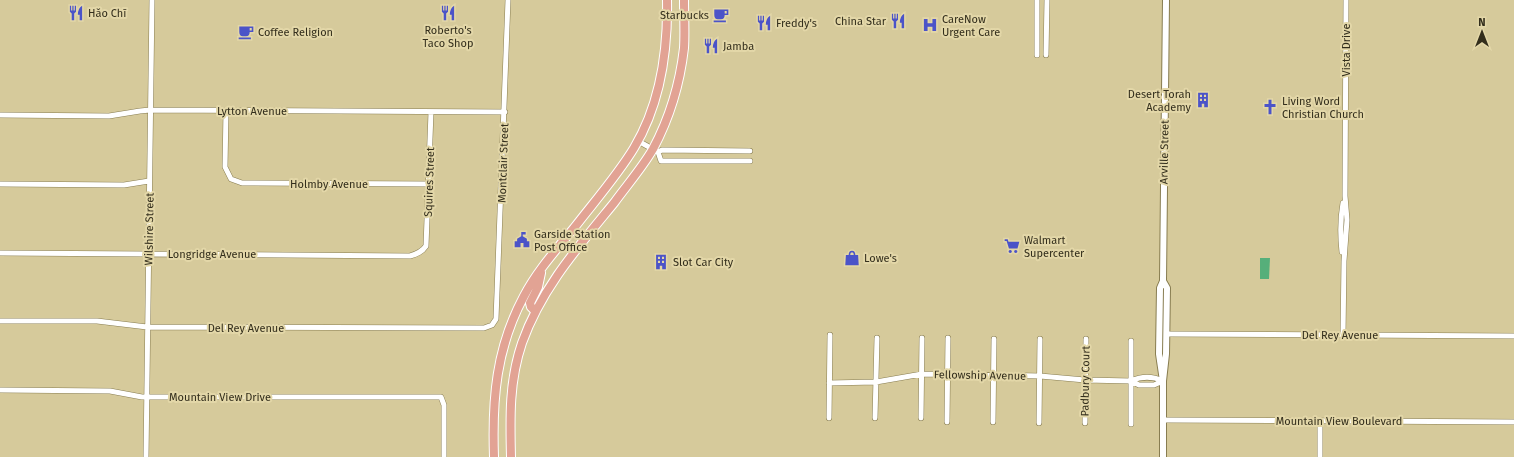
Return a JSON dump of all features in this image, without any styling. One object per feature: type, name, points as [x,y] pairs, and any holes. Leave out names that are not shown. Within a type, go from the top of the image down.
[{"type":"main road","points":[[494,457],[494,403],[496,380],[502,352],[510,327],[520,305],[542,268],[617,172],[638,141],[652,108],[661,79],[665,54],[667,4],[663,0]]},
{"type":"main road","points":[[511,457],[510,402],[513,377],[522,344],[535,311],[555,277],[655,151],[669,112],[680,72],[684,48],[684,0]]},
{"type":"main road","points":[[535,311],[531,307],[530,303],[538,287],[542,268]]},
{"type":"street","name":"Wilshire Street","points":[[146,457],[152,0]]},
{"type":"street","name":"Montclair Street","points":[[492,325],[496,319],[505,112],[508,0]]},
{"type":"street","points":[[1037,0],[1037,55]]},
{"type":"street","points":[[1046,55],[1047,0]]},
{"type":"street","name":"Arville Street","points":[[1163,381],[1159,354],[1160,288],[1163,281],[1166,0]]},
{"type":"street","name":"Vista Drive","points":[[1343,335],[1344,261],[1346,235],[1346,0]]},
{"type":"street","name":"Lytton Avenue","points":[[0,115],[109,116],[150,110],[505,112]]},
{"type":"street","name":"Holmby Avenue","points":[[226,111],[225,167],[231,179],[242,183],[429,184]]},
{"type":"street","name":"Squires Street","points":[[423,250],[426,246],[431,112]]},
{"type":"street","points":[[638,141],[655,151],[661,161],[750,161]]},
{"type":"street","points":[[655,151],[750,151]]},
{"type":"street","points":[[0,184],[124,185],[149,181]]},
{"type":"street","name":"Longridge Avenue","points":[[0,253],[410,256],[423,250]]},
{"type":"street","name":"Arville Street","points":[[1163,281],[1167,288],[1167,334],[1163,381],[1163,457]]},
{"type":"street","points":[[1160,306],[1167,300]]},
{"type":"street","name":"Del Rey Avenue","points":[[0,322],[97,321],[147,327],[484,328],[492,325]]},
{"type":"street","points":[[1160,340],[1167,334]]},
{"type":"street","name":"Del Rey Avenue","points":[[1167,334],[1514,336]]},
{"type":"street","points":[[829,418],[830,335]]},
{"type":"street","points":[[875,418],[877,338]]},
{"type":"street","points":[[921,418],[922,338]]},
{"type":"street","points":[[947,422],[948,338]]},
{"type":"street","points":[[993,422],[994,339]]},
{"type":"street","points":[[1039,423],[1040,339]]},
{"type":"street","name":"Padbury Court","points":[[1085,423],[1086,339]]},
{"type":"street","points":[[1131,341],[1131,424]]},
{"type":"street","name":"Fellowship Avenue","points":[[829,383],[876,382],[922,374],[1040,376],[1085,380],[1131,381],[1140,377],[1154,377],[1163,381]]},
{"type":"street","name":"Mountain View Drive","points":[[0,390],[110,391],[146,397],[441,397],[444,405],[444,457]]},
{"type":"street","name":"Mountain View Boulevard","points":[[1163,420],[1514,422]]},
{"type":"street","points":[[1320,420],[1320,457]]},
{"type":"green space","points":[[1260,258],[1270,258],[1269,279],[1260,279]]},
{"type":"place","name":"Hǎo Chī","points":[[76,13]]},
{"type":"place","name":"Roberto's Taco Shop","points":[[448,13]]},
{"type":"place","name":"Starbucks","points":[[721,15]]},
{"type":"place","name":"China Star","points":[[898,21]]},
{"type":"place","name":"Freddy's","points":[[764,23]]},
{"type":"place","name":"CareNow Urgent Care","points":[[930,25]]},
{"type":"place","name":"Coffee Religion","points":[[246,32]]},
{"type":"place","name":"Jamba","points":[[711,46]]},
{"type":"place","name":"Desert Torah Academy","points":[[1203,100]]},
{"type":"place","name":"Living Word Christian Church","points":[[1270,107]]},
{"type":"place","name":"Garside Station Post Office","points":[[522,240]]},
{"type":"place","name":"Walmart Supercenter","points":[[1012,246]]},
{"type":"place","name":"Lowe's","points":[[852,258]]},
{"type":"place","name":"Slot Car City","points":[[661,262]]}]
